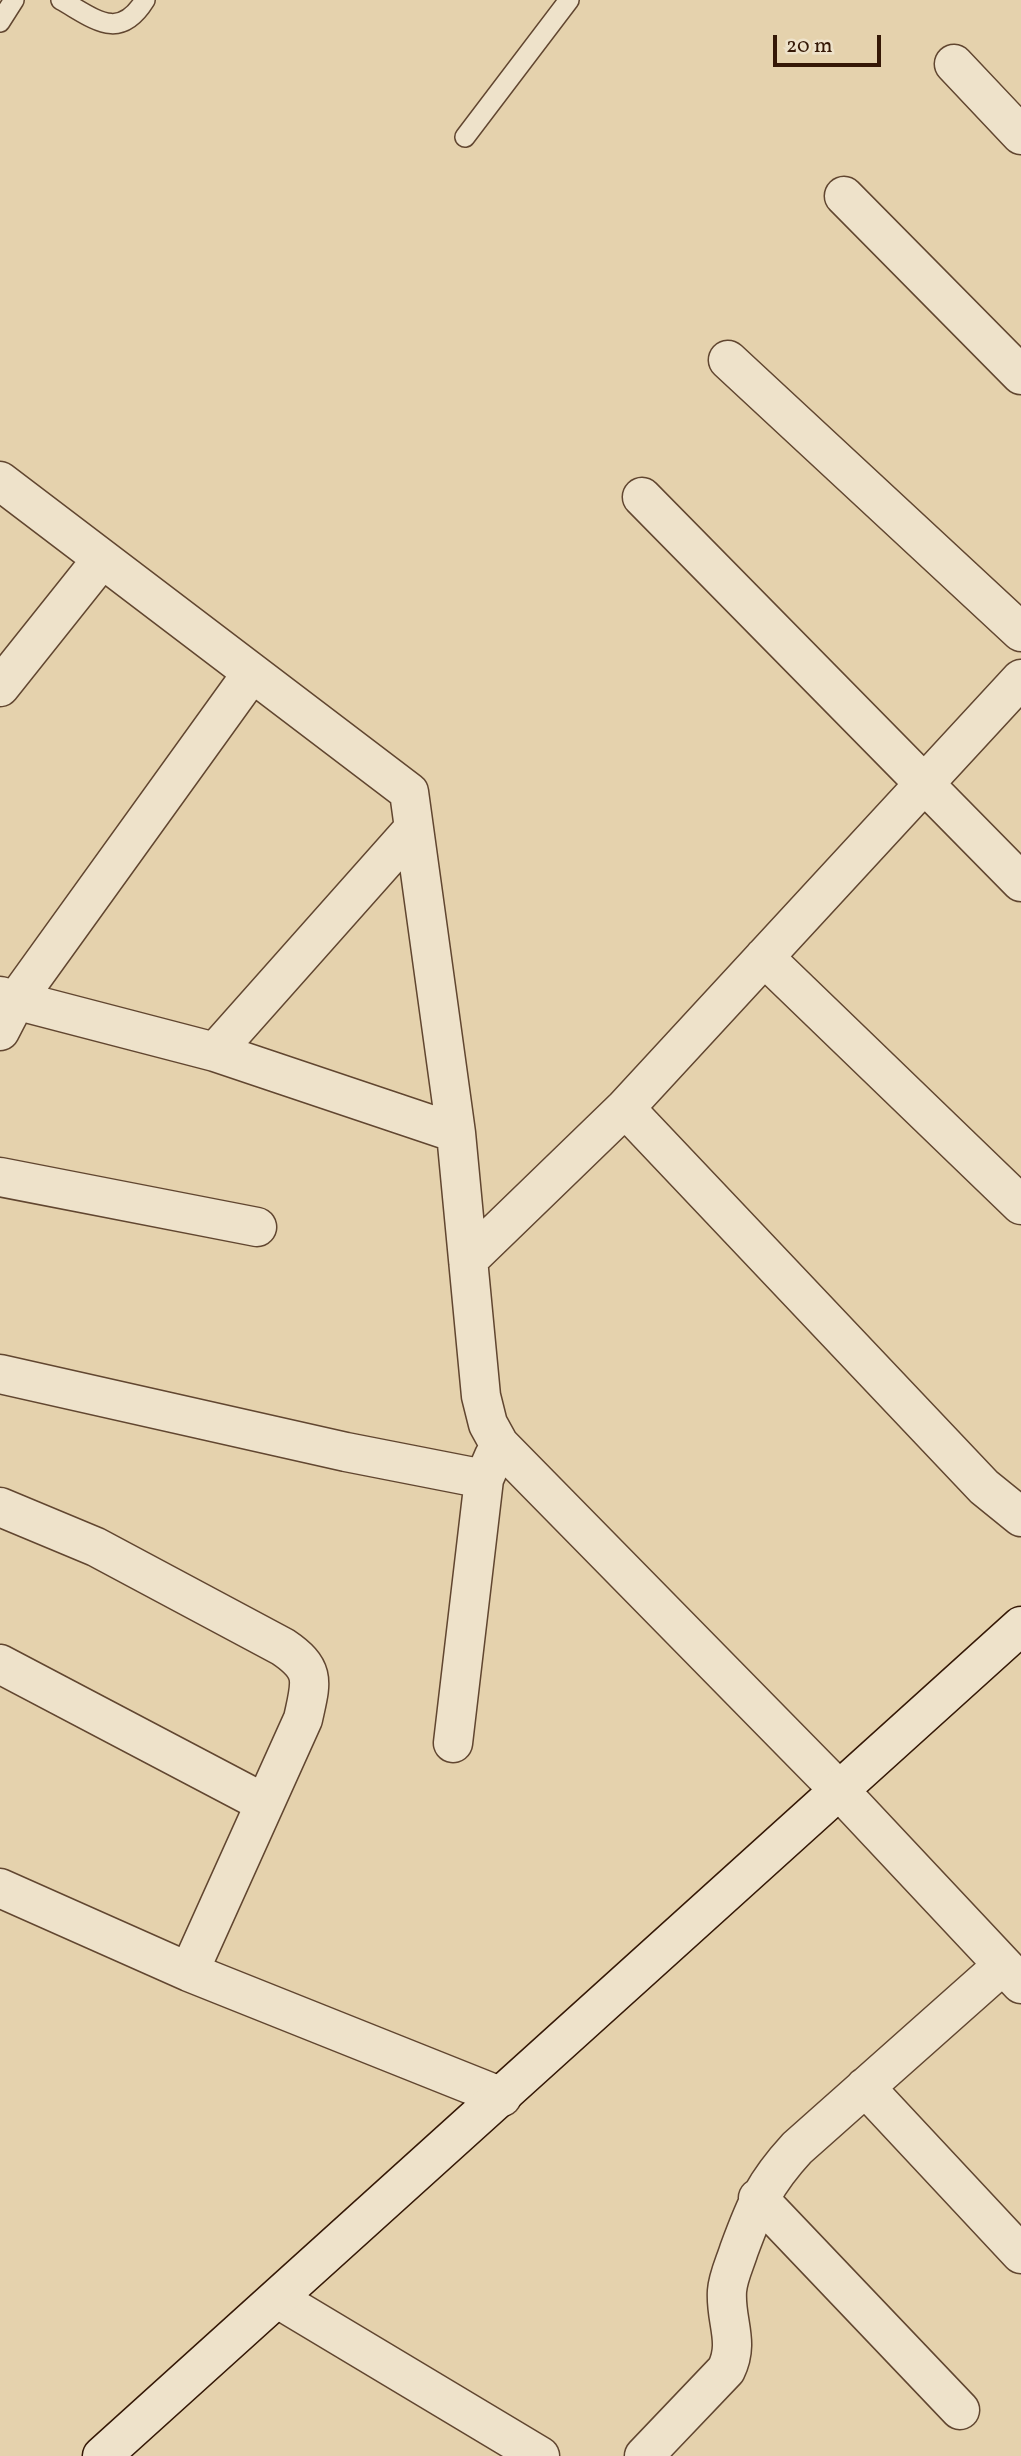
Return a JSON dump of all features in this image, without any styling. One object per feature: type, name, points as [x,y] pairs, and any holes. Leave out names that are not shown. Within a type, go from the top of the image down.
[{"type":"street","points":[[954,64],[1021,135]]},
{"type":"street","points":[[844,196],[1021,375]]},
{"type":"street","points":[[728,360],[1021,632]]},
{"type":"street","points":[[0,481],[409,792],[456,1133],[481,1396],[488,1424],[491,1461],[453,1743]]},
{"type":"street","points":[[642,497],[1021,882]]},
{"type":"street","points":[[0,687],[102,559]]},
{"type":"street","points":[[252,673],[5,1009],[215,1052],[456,1133]]},
{"type":"street","points":[[468,1260],[625,1108],[1021,679]]},
{"type":"street","points":[[215,1052],[414,828]]},
{"type":"street","points":[[764,957],[1021,1205]]},
{"type":"street","points":[[625,1108],[984,1487],[1021,1517]]},
{"type":"street","points":[[0,1177],[257,1227]]},
{"type":"street","points":[[0,1374],[346,1452],[491,1461],[838,1789],[1012,1975],[866,2087],[797,2148],[772,2176],[758,2198],[727,2288],[734,2342],[726,2370],[644,2456]]},
{"type":"street","points":[[0,1507],[96,1547],[283,1647],[306,1664],[310,1678],[303,1719],[189,1972]]},
{"type":"street","points":[[102,2456],[502,2098],[838,1789],[1021,1626]]},
{"type":"street","points":[[0,1664],[264,1802]]},
{"type":"street","points":[[0,1888],[189,1972],[502,2098]]},
{"type":"street","points":[[866,2087],[1021,2254]]},
{"type":"street","points":[[758,2198],[960,2410]]},
{"type":"street","points":[[278,2299],[540,2456]]},
{"type":"lane","points":[[0,22],[14,0]]},
{"type":"lane","points":[[61,0],[110,24],[122,24],[134,18],[145,0]]},
{"type":"lane","points":[[465,137],[569,0]]}]
